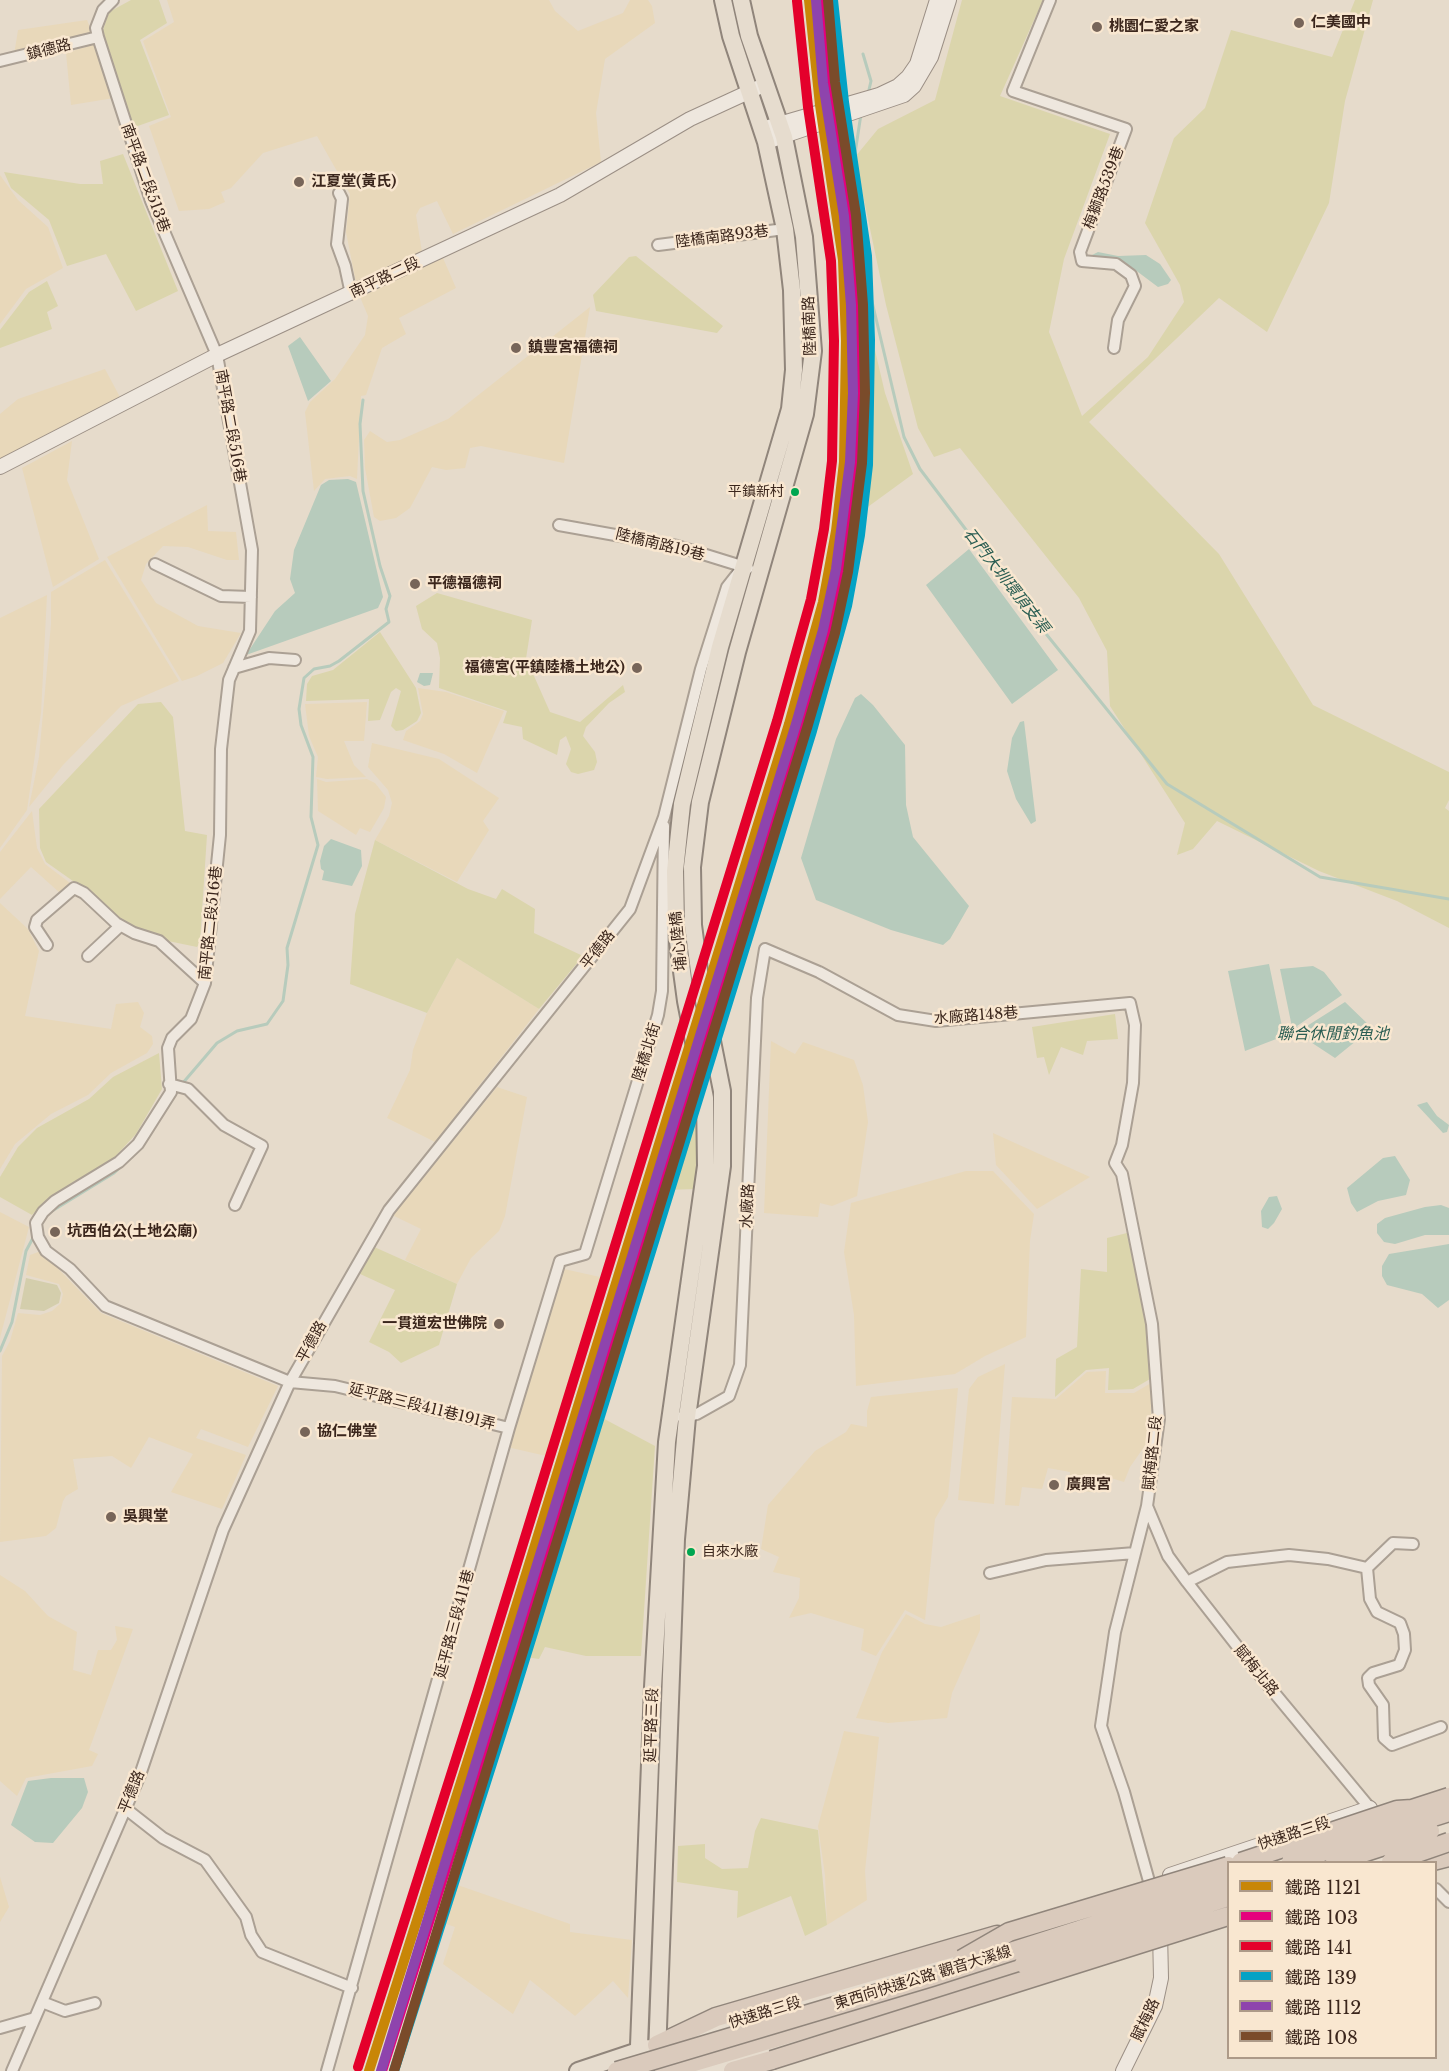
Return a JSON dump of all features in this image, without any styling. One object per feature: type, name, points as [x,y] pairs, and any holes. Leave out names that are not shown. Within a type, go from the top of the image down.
[{"type":"highway","points":[[1247,1861],[1397,1810],[1412,1809],[1447,1793]]},
{"type":"highway","points":[[1297,1861],[1449,1812]]},
{"type":"highway","points":[[1341,1861],[1449,1825]]},
{"type":"highway","points":[[1402,1860],[1449,1841]]},
{"type":"highway","points":[[1402,1860],[1449,1849]]},
{"type":"highway","points":[[657,2045],[695,2024],[1227,1866]]},
{"type":"highway","name":"東西向快速公路 觀音大溪線","points":[[617,2071],[932,1977],[1227,1882]]},
{"type":"highway","name":"東西向快速公路 觀音大溪線","points":[[664,2071],[1024,1964],[1227,1897]]},
{"type":"highway","points":[[1024,1964],[1227,1915]]},
{"type":"highway","points":[[733,2071],[1227,1915]]},
{"type":"highway","points":[[932,1977],[1009,1932]]},
{"type":"main road","name":"陸橋南路","points":[[723,0],[731,36],[764,135],[786,229],[795,351],[790,409],[752,569],[729,650]]},
{"type":"main road","name":"陸橋南路","points":[[741,0],[749,36],[782,130],[804,237],[813,351],[805,414],[752,569]]},
{"type":"main road","name":"埔心陸橋","points":[[693,1383],[722,1167],[722,1091],[701,986],[693,925],[692,867],[700,802],[729,650]]},
{"type":"main road","name":"埔心陸橋","points":[[675,1379],[706,1166],[704,1086],[686,1001],[676,927],[675,871],[682,804],[729,650]]},
{"type":"main road","name":"延平路三段","points":[[638,2071],[644,1900],[669,1416],[675,1379]]},
{"type":"main road","name":"延平路三段","points":[[658,2071],[657,2045],[670,1755],[676,1539],[687,1418],[693,1383]]},
{"type":"main road","points":[[651,1754],[670,1755]]},
{"type":"main road","name":"快速路三段","points":[[1269,1861],[1382,1824]]},
{"type":"main road","name":"快速路三段","points":[[578,2071],[638,2050],[1151,1890],[1227,1874]]},
{"type":"main road","points":[[644,1900],[662,1902]]},
{"type":"main road","points":[[698,2071],[1159,1938],[1227,1909]]},
{"type":"street","points":[[98,37],[96,28],[103,10],[113,0]]},
{"type":"street","points":[[782,130],[898,86],[917,64],[937,0]]},
{"type":"street","points":[[764,135],[904,95],[914,86],[932,57],[949,0]]},
{"type":"street","name":"梅獅路539巷","points":[[1050,0],[1013,91],[1126,129],[1080,252],[1082,261],[1116,264],[1131,275],[1135,286],[1118,320],[1114,348]]},
{"type":"street","name":"鎮德路","points":[[0,61],[98,37]]},
{"type":"street","name":"南平路二段513巷","points":[[98,37],[151,201],[217,355]]},
{"type":"street","name":"南平路二段","points":[[0,467],[217,355],[560,195],[690,119],[766,84]]},
{"type":"street","points":[[339,193],[342,199],[337,244],[351,294]]},
{"type":"street","name":"陸橋南路93巷","points":[[658,245],[786,229]]},
{"type":"street","name":"南平路二段516巷","points":[[217,355],[252,550],[250,631],[229,680],[221,749],[220,835],[205,983],[191,1019],[172,1038],[168,1048],[171,1092],[138,1144],[118,1162],[55,1201],[43,1212],[37,1232],[46,1251],[70,1269],[105,1306],[290,1382]]},
{"type":"street","name":"陸橋南路19巷","points":[[559,525],[652,541],[752,569]]},
{"type":"street","points":[[155,564],[221,596],[251,597]]},
{"type":"street","name":"陸橋南路","points":[[701,669],[727,587],[752,569]]},
{"type":"street","points":[[234,668],[269,658],[295,660]]},
{"type":"street","name":"平德路","points":[[12,2071],[126,1809],[223,1530],[290,1382],[389,1210],[630,909],[664,818],[701,669]]},
{"type":"street","name":"陸橋北街","points":[[560,1261],[585,1254],[658,1015],[662,991],[664,818]]},
{"type":"street","points":[[47,945],[35,927],[37,920],[74,888],[84,893],[120,926],[159,941],[205,983]]},
{"type":"street","points":[[88,956],[120,926]]},
{"type":"street","name":"水廠路148巷","points":[[765,949],[819,972],[898,1016],[936,1021],[1130,1003]]},
{"type":"street","name":"水廠路","points":[[687,1418],[729,1396],[741,1365],[757,998],[765,949]]},
{"type":"street","name":"賦梅路二段","points":[[1130,1003],[1135,1024],[1133,1083],[1122,1146],[1115,1164],[1122,1174],[1152,1324],[1159,1419],[1147,1506],[1115,1632],[1101,1726],[1124,1792],[1151,1890]]},
{"type":"street","points":[[172,1084],[188,1089],[224,1125],[262,1146],[235,1205]]},
{"type":"street","name":"延平路三段411巷","points":[[327,2071],[509,1428],[560,1261]]},
{"type":"street","name":"延平路三段411巷191弄","points":[[290,1382],[335,1386],[509,1428]]},
{"type":"street","points":[[669,1416],[687,1418]]},
{"type":"street","name":"賦梅北路","points":[[1147,1506],[1168,1556],[1262,1678],[1382,1824],[1402,1860]]},
{"type":"street","points":[[1367,1568],[1393,1543],[1413,1544]]},
{"type":"street","points":[[990,1573],[1046,1560],[1135,1553]]},
{"type":"street","points":[[1187,1582],[1227,1562],[1289,1555],[1328,1559],[1367,1568]]},
{"type":"street","points":[[1367,1568],[1370,1599],[1377,1612],[1400,1623],[1404,1634],[1405,1650],[1399,1665],[1373,1673],[1368,1678],[1369,1685],[1383,1705],[1384,1738],[1392,1745],[1441,1727]]},
{"type":"street","name":"快速路三段","points":[[1382,1824],[1447,1793]]},
{"type":"street","points":[[126,1809],[163,1838],[205,1860],[246,1917],[251,1935],[262,1953],[352,1988]]},
{"type":"street","name":"快速路三段","points":[[1229,1861],[1370,1809]]},
{"type":"street","name":"快速路三段","points":[[1151,1890],[1227,1862]]},
{"type":"street","points":[[1437,1890],[1449,1902]]},
{"type":"street","points":[[1159,1938],[1227,1923]]},
{"type":"street","name":"賦梅路","points":[[1123,2071],[1155,2006],[1161,1978],[1159,1938]]},
{"type":"street","points":[[42,2002],[65,2011],[95,2003]]},
{"type":"street","points":[[0,2028],[35,2019]]},
{"type":"shaded area","points":[[131,0],[159,0],[167,23],[140,40],[169,115],[132,128],[102,33],[109,12]]},
{"type":"shaded area","points":[[167,0],[549,0],[555,11],[578,31],[623,13],[630,0],[648,0],[652,6],[655,23],[605,59],[596,113],[601,162],[453,234],[437,201],[420,208],[416,215],[422,252],[356,283],[346,232],[350,194],[317,136],[263,153],[231,188],[221,192],[225,202],[209,209],[179,211],[149,126],[171,117],[143,41],[174,22]]},
{"type":"shaded area","points":[[962,0],[1043,0],[1000,96],[1110,134],[1064,259],[1049,332],[1082,416],[1148,357],[1184,302],[1180,285],[1145,223],[1174,138],[1205,108],[1231,30],[1332,57],[1355,0],[1373,0],[1345,101],[1329,203],[1267,332],[1219,298],[1089,422],[1219,554],[1313,705],[1449,772],[1449,800],[1445,808],[1449,811],[1449,928],[1397,901],[1319,871],[1217,821],[1193,849],[1177,855],[1185,823],[1110,706],[1107,651],[1079,598],[960,448],[934,457],[918,428],[886,305],[855,157],[878,129],[935,100]]},
{"type":"shaded area","points":[[87,20],[93,35],[14,55],[18,30]]},
{"type":"shaded area","points":[[95,44],[114,98],[71,105],[66,53]]},
{"type":"shaded area","points":[[123,154],[178,291],[136,311],[106,254],[67,266],[49,220],[11,188],[4,172],[80,184],[103,184],[100,161]]},
{"type":"shaded area","points":[[0,175],[18,200],[48,227],[63,268],[26,289],[0,324]]},
{"type":"shaded area","points":[[636,256],[723,326],[717,333],[596,311],[593,295],[629,257]]},
{"type":"shaded area","points":[[443,258],[456,288],[399,318],[406,334],[382,348],[366,395],[361,396],[357,479],[350,476],[325,479],[314,491],[305,412],[310,402],[335,379],[365,335],[368,316],[360,297]]},
{"type":"shaded area","points":[[856,269],[885,393],[913,474],[865,509]]},
{"type":"shaded area","points":[[47,281],[58,306],[47,312],[52,329],[0,348],[0,330],[29,292]]},
{"type":"shaded area","points":[[590,307],[564,463],[481,446],[470,448],[465,468],[446,470],[432,467],[410,508],[396,518],[380,521],[374,517],[365,468],[364,440],[370,431],[387,442],[400,440],[448,419]]},
{"type":"shaded area","points":[[105,369],[121,399],[0,461],[0,414],[18,399]]},
{"type":"shaded area","points":[[72,441],[67,480],[99,559],[53,587],[22,468]]},
{"type":"shaded area","points":[[207,505],[208,531],[236,532],[239,560],[227,560],[188,547],[163,546],[146,564],[141,580],[156,603],[198,626],[241,633],[223,663],[182,681],[107,557]]},
{"type":"shaded area","points":[[105,560],[179,681],[121,706],[63,765],[29,807],[39,757],[51,624],[51,592]]},
{"type":"shaded area","points":[[437,593],[532,620],[525,665],[534,676],[550,712],[580,722],[623,685],[625,692],[609,703],[586,727],[583,736],[595,752],[597,762],[594,770],[578,774],[571,772],[566,764],[571,749],[566,736],[560,740],[557,755],[523,739],[522,727],[503,723],[507,711],[439,688],[440,658],[437,643],[422,629],[416,606]]},
{"type":"shaded area","points":[[47,595],[41,713],[27,810],[0,848],[0,618]]},
{"type":"shaded area","points":[[380,632],[416,688],[421,713],[417,721],[403,730],[396,731],[391,726],[401,691],[396,688],[391,692],[380,720],[368,721],[369,699],[306,701],[307,684],[312,676],[333,670]]},
{"type":"shaded area","points":[[418,688],[446,692],[504,711],[477,773],[444,754],[403,740],[406,731],[420,721],[423,714]]},
{"type":"shaded area","points":[[161,702],[173,717],[185,831],[207,835],[200,942],[197,947],[168,941],[130,927],[97,898],[46,862],[40,848],[39,809],[138,704]]},
{"type":"shaded area","points":[[367,702],[364,741],[344,741],[354,765],[366,777],[327,779],[316,777],[318,757],[309,736],[305,704]]},
{"type":"shaded area","points":[[372,743],[439,759],[499,798],[483,821],[489,830],[457,882],[375,840],[389,816],[392,803],[388,790],[368,767]]},
{"type":"shaded area","points":[[317,779],[326,782],[367,779],[375,783],[386,797],[384,808],[370,832],[360,828],[356,835],[318,811]]},
{"type":"shaded area","points":[[32,811],[37,848],[45,864],[70,883],[60,893],[31,867],[0,899],[0,852]]},
{"type":"shaded area","points":[[375,840],[468,889],[496,899],[502,889],[535,909],[534,933],[583,956],[539,1009],[457,958],[427,1013],[350,984],[355,914]]},
{"type":"shaded area","points":[[0,903],[28,929],[39,951],[25,1016],[111,1029],[116,1004],[138,1002],[144,1013],[140,1027],[152,1036],[153,1044],[147,1053],[111,1073],[88,1095],[51,1114],[15,1144],[0,1169]]},
{"type":"shaded area","points":[[457,958],[539,1009],[435,1142],[387,1118],[410,1070],[413,1050],[427,1013]]},
{"type":"shaded area","points":[[1115,1014],[1118,1039],[1087,1041],[1083,1055],[1061,1047],[1049,1075],[1044,1057],[1037,1058],[1032,1027]]},
{"type":"shaded area","points":[[771,1041],[795,1054],[803,1042],[854,1060],[863,1085],[868,1122],[857,1196],[832,1206],[820,1203],[818,1217],[764,1213]]},
{"type":"shaded area","points":[[159,1053],[162,1089],[136,1134],[113,1159],[47,1199],[32,1215],[0,1197],[0,1177],[18,1147],[37,1128],[89,1099],[113,1077]]},
{"type":"shaded area","points":[[497,1087],[527,1097],[505,1216],[499,1231],[471,1258],[457,1284],[405,1260],[421,1229],[390,1214],[425,1176]]},
{"type":"shaded area","points":[[693,1103],[698,1132],[696,1189],[665,1190]]},
{"type":"shaded area","points":[[993,1133],[1090,1177],[1037,1209],[996,1165]]},
{"type":"shaded area","points":[[966,1171],[993,1171],[1034,1214],[1030,1241],[1026,1337],[985,1356],[955,1374],[856,1386],[854,1315],[844,1252],[851,1203]]},
{"type":"shaded area","points":[[0,1212],[29,1227],[0,1338]]},
{"type":"shaded area","points":[[1127,1233],[1148,1333],[1150,1379],[1133,1389],[1108,1390],[1109,1368],[1086,1370],[1055,1397],[1056,1359],[1077,1347],[1081,1269],[1107,1272],[1107,1238]]},
{"type":"shaded area","points":[[372,1246],[457,1284],[439,1345],[401,1363],[389,1352],[369,1342],[395,1290],[358,1273]]},
{"type":"shaded area","points":[[41,1251],[101,1313],[278,1386],[248,1447],[201,1429],[196,1438],[246,1455],[222,1509],[171,1492],[193,1454],[149,1437],[131,1468],[112,1456],[73,1459],[78,1489],[66,1496],[63,1501],[56,1528],[46,1536],[0,1542],[2,1356],[10,1341],[18,1313],[40,1315],[52,1311],[61,1303],[63,1294],[59,1284],[26,1275],[30,1255]]},
{"type":"shaded area","points":[[564,1269],[609,1279],[555,1458],[507,1447]]},
{"type":"shaded area","points":[[26,1278],[57,1285],[61,1293],[59,1303],[44,1311],[20,1309]]},
{"type":"shaded area","points":[[1005,1364],[994,1504],[958,1500],[969,1389],[978,1377]]},
{"type":"shaded area","points":[[1106,1371],[1105,1393],[1134,1393],[1151,1383],[1151,1437],[1130,1467],[1124,1482],[1098,1474],[1092,1492],[1068,1489],[1070,1472],[1048,1468],[1042,1489],[1022,1487],[1019,1506],[1005,1505],[1012,1397],[1056,1399],[1087,1372]]},
{"type":"shaded area","points":[[958,1388],[948,1497],[935,1519],[925,1620],[905,1610],[876,1656],[861,1650],[864,1629],[811,1613],[789,1618],[799,1598],[800,1578],[773,1572],[779,1557],[761,1549],[768,1505],[815,1451],[846,1432],[851,1424],[867,1427],[867,1411],[871,1397]]},
{"type":"shaded area","points":[[595,1414],[655,1446],[641,1656],[586,1656],[545,1647],[539,1659],[519,1656]]},
{"type":"shaded area","points":[[0,1575],[25,1591],[48,1616],[77,1632],[73,1670],[91,1675],[98,1650],[111,1650],[117,1640],[115,1626],[133,1629],[89,1750],[98,1754],[92,1766],[26,1778],[17,1796],[0,1781]]},
{"type":"shaded area","points":[[906,1614],[925,1624],[941,1627],[980,1614],[980,1630],[952,1693],[947,1718],[888,1723],[856,1718],[882,1652]]},
{"type":"shaded area","points":[[844,1731],[879,1737],[865,1871],[867,1900],[827,1925],[825,1875],[818,1826]]},
{"type":"shaded area","points":[[761,1818],[818,1830],[827,1925],[805,1936],[791,1896],[737,1918],[738,1891],[677,1882],[678,1846],[705,1844],[705,1858],[722,1869],[748,1868],[755,1831]]},
{"type":"shaded area","points":[[0,1877],[9,1907],[0,1922]]},
{"type":"shaded area","points":[[446,1881],[570,1924],[570,1932],[632,1940],[628,1998],[613,1981],[575,2016],[530,1980],[513,2014],[443,1964],[455,1927],[434,1920]]},
{"type":"water","points":[[1098,252],[1118,256],[1146,255],[1160,264],[1171,280],[1168,284],[1158,287],[1126,263],[1103,256],[1088,259]]},
{"type":"water","points":[[300,337],[331,381],[308,401],[288,346]]},
{"type":"water","points":[[348,479],[356,482],[383,597],[378,608],[246,655],[275,611],[295,593],[290,579],[294,550],[321,485],[329,480]]},
{"type":"water","points":[[969,549],[1058,670],[1012,704],[926,585]]},
{"type":"water","points":[[420,673],[433,673],[430,685],[424,686],[417,682]]},
{"type":"water","points":[[861,694],[873,705],[905,745],[906,805],[913,837],[969,906],[950,939],[943,945],[891,930],[816,900],[801,858],[836,739],[855,698]]},
{"type":"water","points":[[1024,721],[1036,821],[1031,824],[1016,799],[1007,771],[1012,738],[1020,722]]},
{"type":"water","points":[[331,839],[361,850],[362,866],[352,886],[322,880],[324,871],[321,869],[320,861],[324,846]]},
{"type":"water","name":"聯合休閒釣魚池","points":[[1269,964],[1284,1036],[1245,1051],[1228,971]]},
{"type":"water","points":[[1313,966],[1324,972],[1342,995],[1297,1026],[1299,1031],[1345,1002],[1372,1028],[1335,1058],[1300,1035],[1294,1035],[1292,1027],[1280,969]]},
{"type":"water","points":[[1427,1102],[1437,1116],[1449,1125],[1447,1132],[1443,1133],[1417,1105]]},
{"type":"water","points":[[1395,1156],[1410,1180],[1406,1195],[1378,1201],[1357,1212],[1351,1203],[1347,1188],[1383,1158]]},
{"type":"water","points":[[1277,1196],[1282,1209],[1268,1229],[1262,1227],[1261,1211],[1269,1197]]},
{"type":"water","points":[[1441,1205],[1449,1208],[1449,1235],[1425,1235],[1395,1244],[1384,1242],[1377,1233],[1377,1224],[1385,1218]]},
{"type":"water","points":[[1449,1244],[1449,1300],[1438,1308],[1422,1294],[1387,1285],[1382,1276],[1382,1266],[1389,1254]]},
{"type":"water","points":[[84,1778],[88,1792],[82,1808],[53,1843],[35,1842],[11,1825],[28,1781]]},
{"type":"waterway","name":"石門大圳環頂支渠","points":[[863,54],[871,81],[868,94]]},
{"type":"waterway","name":"石門大圳環頂支渠","points":[[861,114],[851,180],[865,272],[904,437],[920,469],[1026,609],[1167,784],[1320,877],[1449,899]]},
{"type":"waterway","points":[[182,1084],[217,1043],[237,1031],[267,1024],[283,1001],[288,965],[287,948],[318,845],[311,817],[313,757],[301,725],[299,709],[304,678],[314,669],[330,666],[339,661],[389,622],[386,609],[390,596],[380,566],[363,491],[360,424],[363,400]]},
{"type":"waterway","points":[[52,1211],[114,1173],[137,1152]]},
{"type":"waterway","points":[[0,1351],[12,1322],[26,1251],[34,1236]]},
{"type":"rail line","name":"1121","points":[[369,2071],[488,1697],[789,724],[823,602],[836,531],[844,462],[846,341],[843,260],[820,105],[809,0]]},
{"type":"rail line","name":"1112","points":[[381,2071],[796,724],[823,630],[836,569],[850,462],[853,393],[851,305],[844,216],[823,83],[816,0]]},
{"type":"rail line","name":"103","points":[[382,2071],[800,728],[835,604],[848,533],[856,463],[858,341],[855,258],[832,103],[821,0]]},
{"type":"rail line","name":"108","points":[[394,2071],[807,728],[835,633],[848,572],[862,463],[865,393],[863,305],[856,215],[835,82],[828,0]]},
{"type":"rail line","name":"139","points":[[394,2071],[511,1704],[812,731],[847,606],[860,535],[868,465],[870,340],[867,256],[844,102],[833,0]]},
{"type":"rail line","name":"141","points":[[358,2067],[477,1693],[777,721],[811,599],[824,529],[832,461],[834,341],[831,261],[808,107],[797,1]]},
{"type":"place","name":"仁美國中","points":[[1299,23]]},
{"type":"place","name":"桃園仁愛之家","points":[[1097,27]]},
{"type":"place","name":"江夏堂(黃氏)","points":[[299,182]]},
{"type":"place","name":"鎮豐宮福德祠","points":[[516,348]]},
{"type":"place","name":"平鎮新村","points":[[795,492]]},
{"type":"place","name":"平德福德祠","points":[[415,584]]},
{"type":"place","name":"福德宮(平鎮陸橋土地公)","points":[[637,668]]},
{"type":"place","name":"坑西伯公(土地公廟)","points":[[55,1232]]},
{"type":"place","name":"一貫道宏世佛院","points":[[499,1324]]},
{"type":"place","name":"協仁佛堂","points":[[305,1432]]},
{"type":"place","name":"廣興宮","points":[[1054,1485]]},
{"type":"place","name":"吳興堂","points":[[111,1517]]},
{"type":"place","name":"自來水廠","points":[[691,1552]]}]
